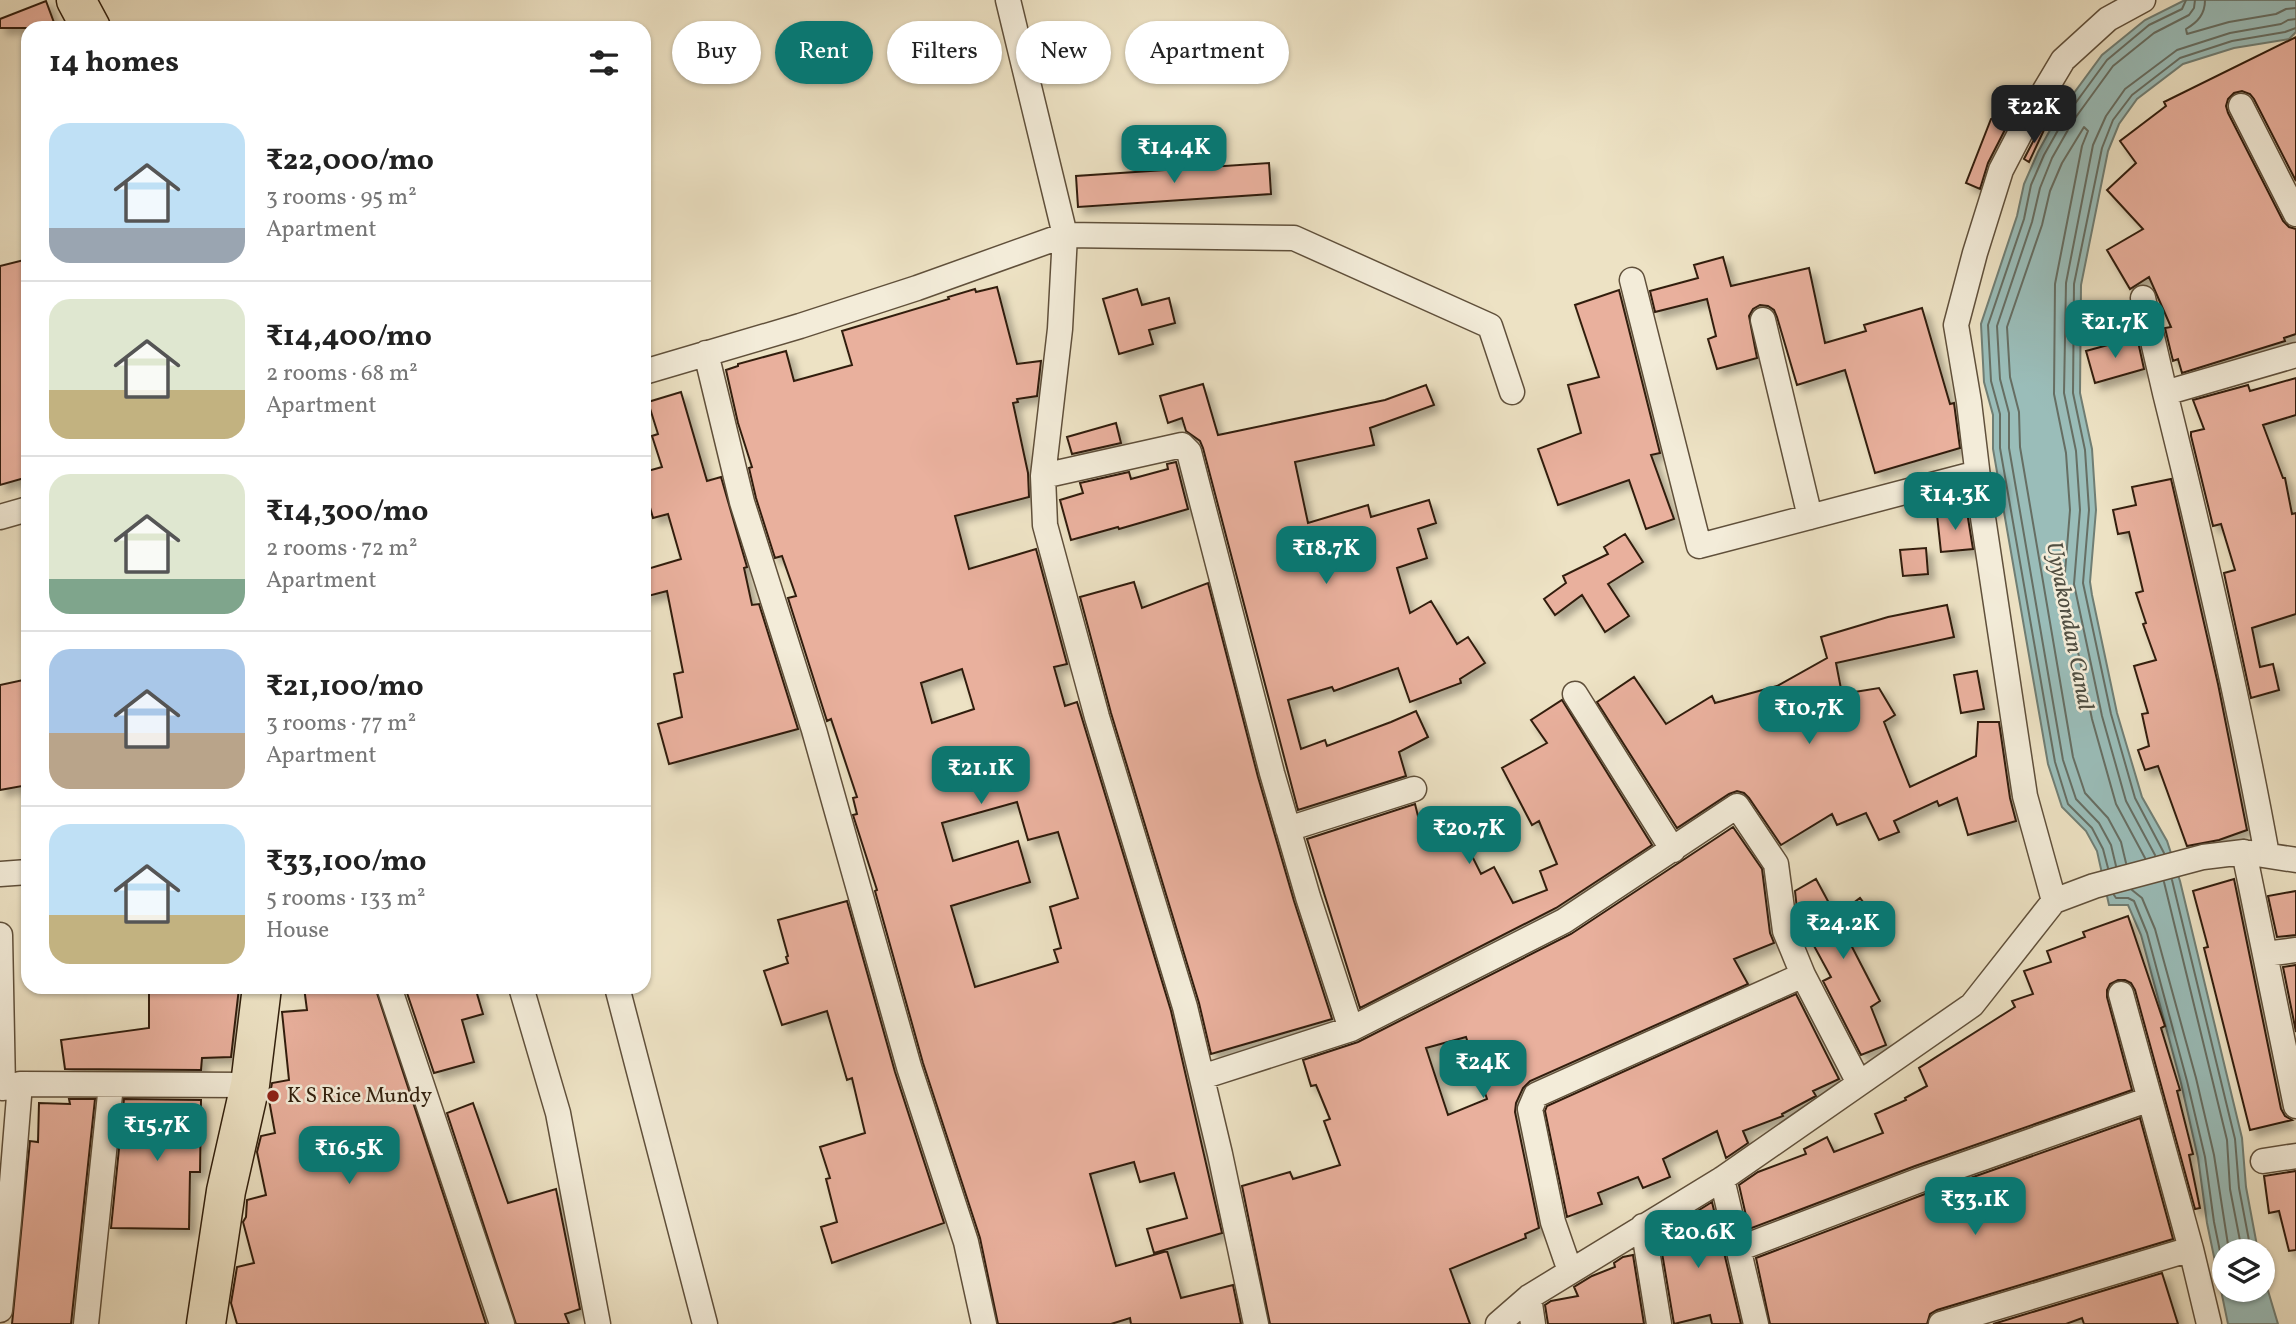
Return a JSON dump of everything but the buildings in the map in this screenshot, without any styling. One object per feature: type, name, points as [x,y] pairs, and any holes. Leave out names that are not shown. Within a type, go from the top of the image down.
[{"type":"main road","points":[[76,0],[87,21]]},
{"type":"main road","points":[[206,1324],[226,1191],[250,1085],[261,994]]},
{"type":"street","points":[[1008,0],[1065,235],[1059,329],[1043,476],[1045,525],[1097,717],[1185,1007],[1256,1324]]},
{"type":"street","points":[[2054,901],[2025,796],[1956,325],[2001,170],[2063,60],[2108,19],[2143,0]]},
{"type":"street","points":[[2241,106],[2296,214]]},
{"type":"street","points":[[651,370],[917,288],[1065,235],[1294,238],[1490,326],[1512,392]]},
{"type":"street","points":[[1632,280],[1699,546],[1977,473]]},
{"type":"street","points":[[2143,298],[2249,753],[2265,954],[2296,1106]]},
{"type":"street","points":[[1763,320],[1810,517]]},
{"type":"street","points":[[706,353],[742,502],[814,730],[909,1066],[966,1242],[984,1324]]},
{"type":"street","points":[[2165,393],[2296,355]]},
{"type":"street","points":[[1043,476],[1182,445],[1189,452],[1288,830],[1351,1029]]},
{"type":"street","points":[[0,517],[21,511]]},
{"type":"street","points":[[1576,694],[1673,850]]},
{"type":"street","points":[[1288,830],[1414,789]]},
{"type":"street","points":[[1202,1077],[1351,1029],[1564,920],[1737,806],[1776,864],[1785,930],[1803,975],[1859,1083]]},
{"type":"street","points":[[1498,1324],[1529,1297],[1723,1179],[1972,1005],[2054,901],[2094,886],[2188,861],[2256,854],[2296,860]]},
{"type":"street","points":[[0,874],[21,872]]},
{"type":"street","points":[[0,935],[7,1087],[5,1222],[0,1310]]},
{"type":"street","points":[[2265,954],[2296,950]]},
{"type":"street","points":[[1570,1271],[1553,1222],[1530,1109],[1536,1095],[1803,975]]},
{"type":"street","points":[[391,994],[502,1324]]},
{"type":"street","points":[[523,994],[558,1113],[598,1324]]},
{"type":"street","points":[[619,994],[705,1324]]},
{"type":"street","points":[[2121,994],[2192,1249],[2209,1324]]},
{"type":"street","points":[[86,1324],[111,1085]]},
{"type":"street","points":[[7,1087],[250,1085]]},
{"type":"street","points":[[1738,1248],[2150,1099]]},
{"type":"street","points":[[2263,1161],[2296,1156]]},
{"type":"street","points":[[1723,1179],[1756,1324]]},
{"type":"street","points":[[1643,1226],[1659,1324]]},
{"type":"street","points":[[1941,1324],[2192,1249]]},
{"type":"street","points":[[1529,1297],[1533,1324]]},
{"type":"water","name":"Uyyakondan Canal","points":[[2185,0],[2296,0],[2296,32],[2289,39],[2234,48],[2183,64],[2137,99],[2119,124],[2108,151],[2081,285],[2080,393],[2092,449],[2096,510],[2090,582],[2092,595],[2117,713],[2142,797],[2167,841],[2180,881],[2242,1138],[2246,1187],[2256,1239],[2212,1239],[2212,1247],[2198,1158],[2181,1083],[2141,935],[2128,905],[2109,905],[2097,851],[2086,831],[2062,807],[2048,764],[1993,449],[1993,415],[1984,382],[1981,324],[2017,216],[2024,184],[2038,152],[2060,112],[2102,55],[2145,20]]},
{"type":"water","points":[[2223,1302],[2271,1302],[2278,1324],[2228,1324]]},
{"type":"place","name":"K S Rice Mundy","points":[[273,1096]]}]
